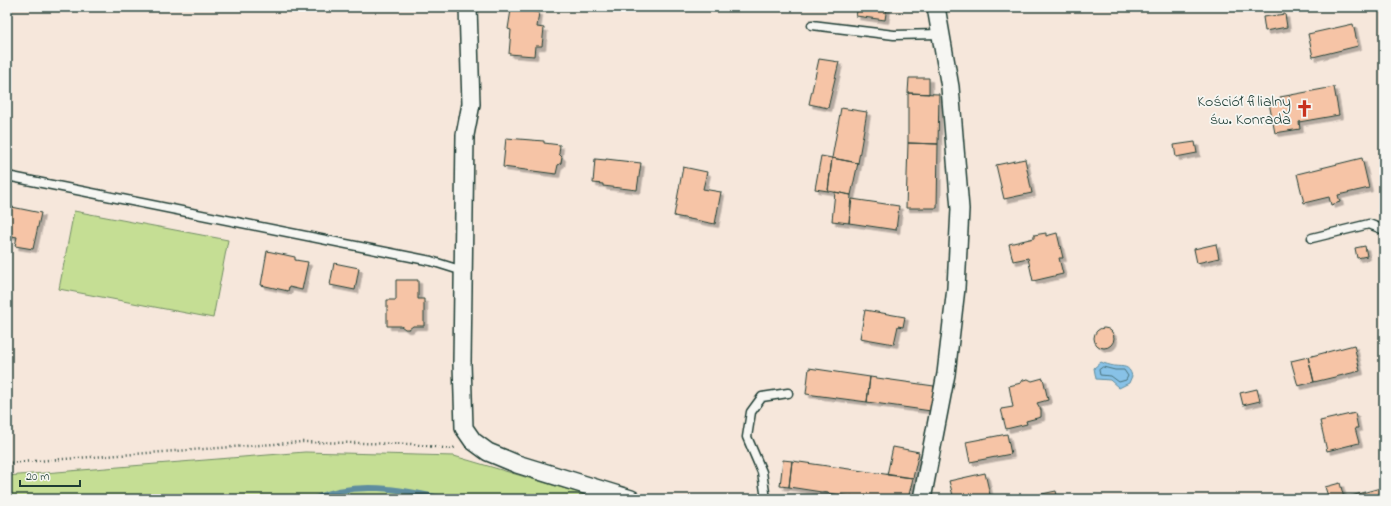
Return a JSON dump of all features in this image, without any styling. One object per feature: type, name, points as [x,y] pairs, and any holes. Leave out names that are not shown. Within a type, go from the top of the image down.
[{"type":"street","points":[[468,7],[471,104],[465,135],[462,363],[464,428],[473,441],[488,452],[517,464],[630,499]]},
{"type":"street","points":[[922,499],[946,374],[956,288],[960,208],[950,86],[936,7]]},
{"type":"lane","points":[[812,25],[894,34],[940,34]]},
{"type":"lane","points":[[7,176],[431,261],[463,271]]},
{"type":"lane","points":[[1312,238],[1369,224],[1384,230]]},
{"type":"lane","points":[[766,499],[762,472],[747,437],[751,412],[762,397],[788,393]]},
{"type":"path","points":[[7,463],[303,442],[411,444],[452,449],[473,441]]},
{"type":"green space","points":[[74,211],[228,240],[213,318],[59,289]]},
{"type":"green space","points":[[305,452],[454,456],[600,499],[7,499],[7,476]]},
{"type":"water","points":[[1101,362],[1128,368],[1132,376],[1129,383],[1119,388],[1110,380],[1096,379],[1094,368]]},
{"type":"building","points":[[858,7],[887,7],[885,20],[856,16]]},
{"type":"building","points":[[511,10],[539,12],[537,27],[544,28],[542,46],[535,46],[534,56],[509,54],[511,30],[508,29]]},
{"type":"building","points":[[1285,14],[1287,27],[1265,31],[1263,17]]},
{"type":"building","points":[[1353,24],[1358,46],[1313,57],[1308,34]]},
{"type":"building","points":[[819,59],[839,62],[828,108],[809,104]]},
{"type":"building","points":[[909,78],[929,78],[929,94],[908,93]]},
{"type":"building","name":"Kościół filialny św. Konrada","points":[[1334,87],[1339,115],[1299,122],[1300,129],[1275,133],[1269,103],[1280,101],[1280,97]]},
{"type":"building","points":[[908,93],[939,94],[938,144],[908,143]]},
{"type":"building","points":[[841,108],[867,112],[858,163],[832,158]]},
{"type":"building","points":[[506,138],[544,141],[544,143],[560,145],[559,154],[562,157],[556,174],[503,167]]},
{"type":"building","points":[[1195,142],[1197,153],[1176,157],[1174,145]]},
{"type":"building","points":[[908,143],[938,144],[937,208],[906,208]]},
{"type":"building","points":[[821,156],[832,158],[828,191],[815,189]]},
{"type":"building","points":[[832,158],[858,163],[851,195],[828,191]]},
{"type":"building","points":[[1362,158],[1369,188],[1338,195],[1340,202],[1331,205],[1329,197],[1304,203],[1297,174]]},
{"type":"building","points":[[595,159],[641,163],[637,190],[603,186],[603,184],[593,183]]},
{"type":"building","points":[[1025,159],[1032,193],[1004,199],[996,165]]},
{"type":"building","points":[[683,167],[707,172],[703,189],[721,192],[715,224],[674,216]]},
{"type":"building","points":[[835,192],[851,195],[849,223],[832,221]]},
{"type":"building","points":[[852,199],[899,206],[896,230],[849,223]]},
{"type":"building","points":[[7,206],[41,213],[33,249],[15,246],[17,237],[7,235]]},
{"type":"building","points":[[1046,233],[1046,236],[1057,233],[1063,258],[1059,258],[1063,274],[1033,281],[1028,258],[1013,261],[1009,244],[1034,238],[1034,235]]},
{"type":"building","points":[[1216,244],[1219,258],[1197,263],[1194,249]]},
{"type":"building","points":[[1365,246],[1367,256],[1357,258],[1355,248]]},
{"type":"building","points":[[267,251],[295,257],[295,260],[308,262],[302,290],[289,287],[288,291],[261,285]]},
{"type":"building","points":[[334,263],[359,268],[355,290],[330,285]]},
{"type":"building","points":[[396,280],[418,280],[418,299],[424,299],[424,326],[413,326],[409,329],[405,329],[401,326],[387,326],[387,300],[396,300]]},
{"type":"building","points":[[865,310],[905,317],[903,327],[898,326],[894,344],[860,338]]},
{"type":"building","points":[[1104,328],[1111,331],[1114,338],[1111,345],[1104,348],[1097,345],[1094,338],[1097,331]]},
{"type":"building","points":[[1354,345],[1360,371],[1314,382],[1308,357]]},
{"type":"building","points":[[1308,357],[1314,382],[1298,386],[1291,361]]},
{"type":"building","points":[[809,368],[870,377],[867,402],[806,394]]},
{"type":"building","points":[[870,377],[934,386],[931,411],[867,402]]},
{"type":"building","points":[[1043,378],[1048,400],[1037,403],[1041,410],[1041,417],[1026,421],[1027,424],[1006,429],[1001,409],[1013,407],[1009,386],[1021,383],[1023,380],[1028,379],[1032,381]]},
{"type":"building","points":[[1257,389],[1260,401],[1243,405],[1240,393]]},
{"type":"building","points":[[1355,413],[1358,428],[1355,428],[1359,443],[1327,451],[1320,421]]},
{"type":"building","points":[[1007,434],[1011,454],[970,462],[966,442]]},
{"type":"building","points":[[893,447],[919,452],[913,478],[887,475]]},
{"type":"building","points":[[783,460],[792,461],[789,487],[780,486]]},
{"type":"building","points":[[792,461],[913,478],[908,499],[867,499],[789,487]]},
{"type":"building","points":[[985,473],[991,499],[954,499],[949,481]]},
{"type":"building","points":[[1340,483],[1344,498],[1329,499],[1325,487]]},
{"type":"building","points":[[1384,487],[1384,499],[1339,499],[1344,498]]},
{"type":"building","points":[[1056,491],[1058,499],[1028,499],[1028,497]]},
{"type":"waterway","points":[[314,499],[329,493],[362,488],[379,488],[412,492],[444,499]]},
{"type":"place","name":"Kościół filialny św. Konrada","points":[[1304,109]]}]
